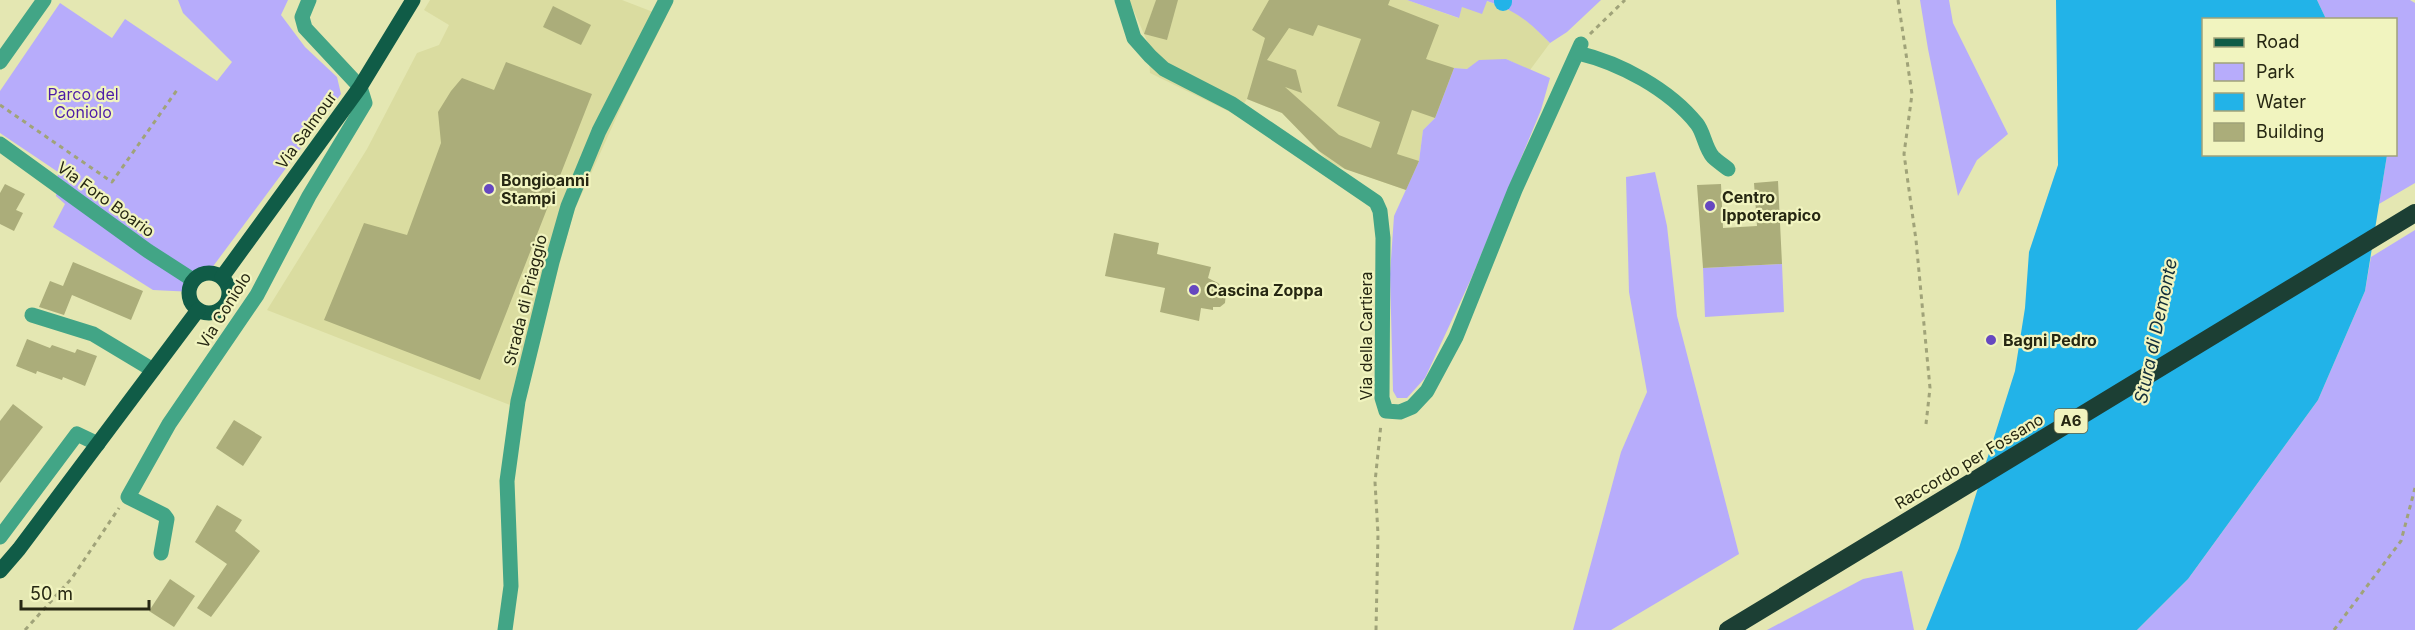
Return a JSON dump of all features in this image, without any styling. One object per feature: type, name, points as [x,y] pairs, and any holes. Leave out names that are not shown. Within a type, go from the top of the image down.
[{"type":"highway","name":"Raccordo per Fossano","points":[[1728,630],[2415,213]]},
{"type":"main road","name":"Via Salmour","points":[[222,277],[360,87],[413,0]]},
{"type":"main road","points":[[204,273],[222,277],[229,288],[227,301],[218,311],[211,313],[198,309],[189,296],[193,280],[204,273]]},
{"type":"main road","points":[[0,571],[198,309]]},
{"type":"street","points":[[0,62],[44,0]]},
{"type":"street","points":[[309,0],[302,17],[305,28],[360,87]]},
{"type":"street","name":"Strada di Priaggio","points":[[505,630],[511,586],[507,481],[518,401],[549,273],[568,206],[599,131],[666,0]]},
{"type":"street","name":"Via della Cartiera","points":[[1122,0],[1134,38],[1164,69],[1232,104],[1376,202],[1380,211],[1383,238],[1382,398],[1386,411],[1400,412],[1412,407],[1431,382],[1455,337],[1515,190],[1580,48]]},
{"type":"street","points":[[1580,48],[1634,73],[1665,94],[1697,124],[1712,156],[1728,169]]},
{"type":"street","name":"Via Coniolo","points":[[128,497],[169,424],[257,295],[309,196],[365,104],[360,87]]},
{"type":"street","name":"Via Foro Boario","points":[[0,144],[148,251],[193,280]]},
{"type":"street","points":[[32,315],[93,334],[153,370]]},
{"type":"street","points":[[0,537],[77,434],[98,444]]},
{"type":"street","points":[[128,497],[164,515],[167,519],[161,553]]},
{"type":"path","points":[[1580,48],[1599,23],[1625,0]]},
{"type":"path","points":[[1898,0],[1912,94],[1904,154],[1916,240],[1930,388],[1926,424]]},
{"type":"path","points":[[0,105],[112,182],[177,90]]},
{"type":"path","points":[[1376,630],[1378,534],[1375,482],[1380,427],[1386,411]]},
{"type":"path","points":[[2334,630],[2401,541],[2415,488]]},
{"type":"path","points":[[25,630],[72,578],[128,497]]},
{"type":"shaded area","points":[[430,0],[622,0],[666,17],[627,94],[574,211],[523,410],[267,310],[367,149],[417,53],[439,45],[449,25],[424,10]]},
{"type":"shaded area","points":[[1129,0],[1407,0],[1458,18],[1462,7],[1486,1],[1524,17],[1550,43],[1530,70],[1506,59],[1467,69],[1454,68],[1435,118],[1423,130],[1419,161],[1406,190],[1331,164],[1282,113],[1247,99],[1236,115],[1150,73],[1148,43]]},
{"type":"green space","name":"Parco del Coniolo","points":[[178,0],[288,0],[281,15],[305,47],[337,77],[341,94],[194,292],[153,290],[53,227],[65,204],[56,196],[58,172],[0,133],[0,91],[60,3],[112,38],[125,19],[217,81],[232,62],[183,13]]},
{"type":"green space","points":[[1407,0],[1601,0],[1567,32],[1550,43],[1522,18],[1487,1],[1482,14],[1462,7],[1459,18]]},
{"type":"green space","points":[[1920,0],[1949,0],[1953,23],[2008,134],[1977,160],[1958,196],[1928,49]]},
{"type":"green space","points":[[2317,0],[2410,0],[2415,3],[2415,183],[2379,204],[2387,156],[2397,156],[2397,18],[2326,18]]},
{"type":"green space","points":[[1506,59],[1550,78],[1541,110],[1471,279],[1425,378],[1407,398],[1397,398],[1393,391],[1390,274],[1394,216],[1419,161],[1423,130],[1435,118],[1454,68],[1467,69],[1479,60]]},
{"type":"green space","points":[[1655,172],[1667,226],[1677,316],[1739,554],[1611,630],[1573,630],[1621,452],[1647,392],[1629,292],[1626,177]]},
{"type":"green space","points":[[2415,230],[2415,630],[2137,630],[2188,579],[2318,400],[2365,291],[2371,257]]},
{"type":"green space","points":[[1782,264],[1784,312],[1705,317],[1703,268]]},
{"type":"green space","points":[[1902,571],[1914,630],[1767,630],[1863,579]]},
{"type":"water","name":"Stura di Demonte","points":[[2056,0],[2317,0],[2326,18],[2202,18],[2202,156],[2387,156],[2365,291],[2318,400],[2188,579],[2137,630],[1926,630],[1959,548],[2015,371],[2025,308],[2029,252],[2058,165]]},
{"type":"building","points":[[1156,0],[1178,0],[1167,40],[1144,34]]},
{"type":"building","points":[[1269,0],[1390,0],[1388,5],[1439,25],[1426,59],[1454,68],[1435,118],[1412,110],[1397,154],[1419,161],[1406,190],[1345,169],[1319,151],[1282,113],[1247,99],[1265,38],[1252,30]],"holes":[[[1318,25],[1361,39],[1337,106],[1380,122],[1371,148],[1339,135],[1285,87],[1302,93],[1296,70],[1267,60],[1289,28],[1313,36]]]},
{"type":"building","points":[[553,6],[591,25],[581,45],[543,27]]},
{"type":"building","name":"Bongioanni Stampi","points":[[506,62],[592,94],[480,380],[324,320],[364,223],[407,235],[441,143],[438,112],[451,91],[462,78],[494,90]]},
{"type":"building","name":"Centro Ippoterapico","points":[[1778,181],[1782,264],[1703,268],[1697,185],[1721,184],[1723,228],[1757,226],[1754,183]]},
{"type":"building","points":[[5,184],[25,194],[16,210],[23,213],[14,231],[0,224],[0,193]]},
{"type":"building","points":[[1114,233],[1159,243],[1157,254],[1211,267],[1208,278],[1218,283],[1226,292],[1225,303],[1220,307],[1213,307],[1213,310],[1201,308],[1199,321],[1160,312],[1165,288],[1105,276]]},
{"type":"building","points":[[73,262],[143,291],[131,320],[72,295],[64,315],[39,307],[50,281],[63,286]]},
{"type":"building","points":[[27,339],[50,348],[52,345],[75,353],[77,349],[97,356],[85,386],[63,377],[62,380],[37,371],[36,374],[16,366]]},
{"type":"building","points":[[13,404],[43,427],[0,483],[0,421]]},
{"type":"building","points":[[234,420],[262,437],[243,466],[216,448]]},
{"type":"building","points":[[217,505],[242,520],[235,531],[260,551],[211,617],[197,608],[227,564],[195,542]]},
{"type":"building","points":[[170,579],[195,596],[174,627],[149,611]]},
{"type":"place","name":"Bongioanni Stampi","points":[[489,189]]},
{"type":"place","name":"Centro Ippoterapico","points":[[1710,206]]},
{"type":"place","name":"Cascina Zoppa","points":[[1194,290]]},
{"type":"place","name":"Bagni Pedro","points":[[1991,340]]}]
